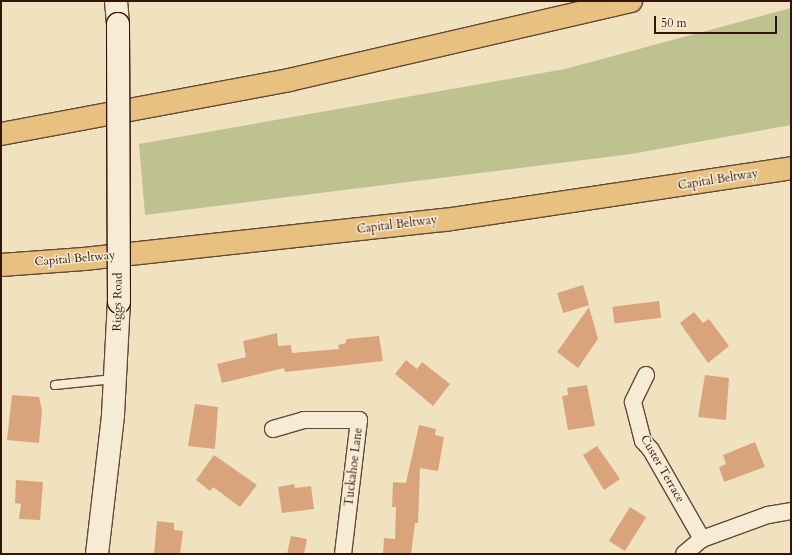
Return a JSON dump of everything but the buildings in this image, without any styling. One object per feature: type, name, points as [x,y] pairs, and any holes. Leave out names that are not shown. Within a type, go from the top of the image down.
[{"type":"highway","points":[[1,134],[289,80],[631,1]]},
{"type":"highway","name":"Capital Beltway","points":[[1,265],[123,255],[445,220],[791,168]]},
{"type":"main road","name":"Riggs Road","points":[[97,554],[115,379],[118,302],[118,24],[116,1]]},
{"type":"street","name":"Custer Terrace","points":[[646,375],[633,402],[642,441],[651,450],[702,538]]},
{"type":"street","name":"Tuckahoe Lane","points":[[273,429],[304,420],[359,420],[343,554]]},
{"type":"street","points":[[684,554],[702,538],[768,515],[791,511]]},
{"type":"lane","points":[[55,385],[115,379]]},
{"type":"green space","points":[[791,8],[791,125],[631,154],[145,215],[139,144],[565,69]]}]
